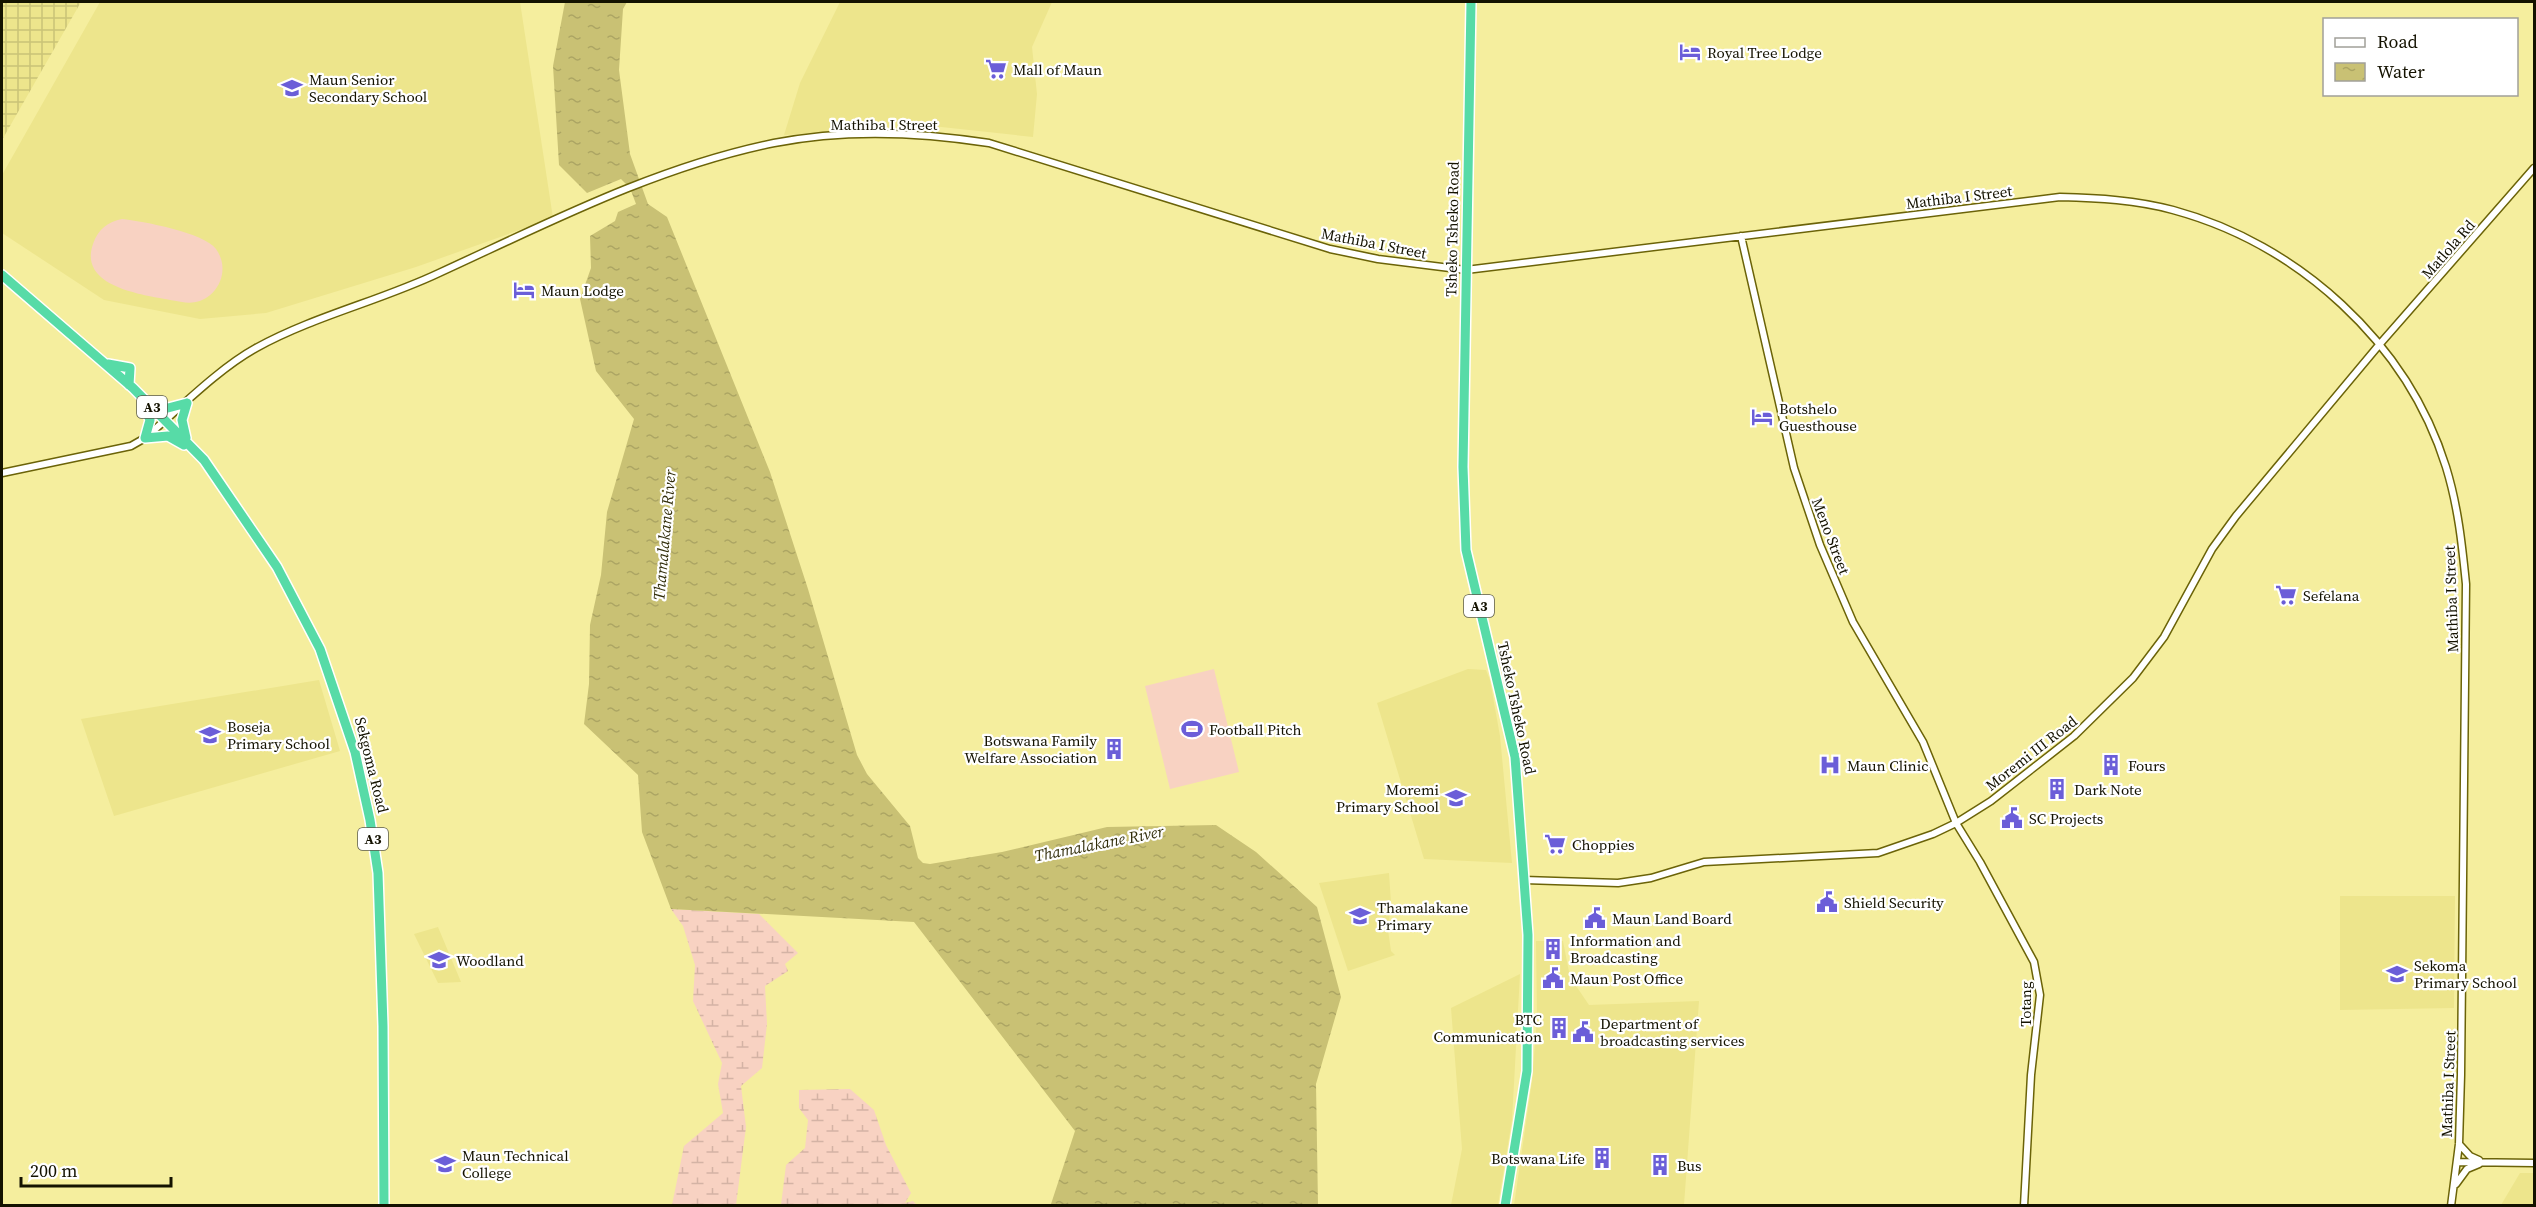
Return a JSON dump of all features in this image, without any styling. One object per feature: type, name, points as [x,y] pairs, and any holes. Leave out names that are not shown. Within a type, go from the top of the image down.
[{"type":"highway","name":"Tsheko Tsheko Road","points":[[1471,2],[1463,490],[1466,550],[1515,757],[1528,934],[1527,1071],[1505,1206]]},
{"type":"highway","name":"Sekgoma Road","points":[[2,276],[105,363],[146,404]]},
{"type":"highway","name":"Sekgoma Road","points":[[57,323],[146,404],[225,487],[277,567],[320,649],[350,734],[365,794],[378,873],[381,929],[384,1206]]},
{"type":"highway","points":[[187,403],[182,420],[185,443],[168,436],[145,438],[150,420],[146,404],[168,408],[187,403]]},
{"type":"street","name":"Mathiba I Street","points":[[2,472],[119,450],[145,438],[240,358],[271,340],[413,284],[643,182],[714,158],[776,143],[853,134],[941,136],[989,143],[1330,249],[1377,259],[1466,270],[2060,197],[2104,198],[2153,206],[2207,222],[2279,256],[2331,294],[2379,345],[2414,396],[2440,451],[2458,514],[2466,584],[2458,1144],[2451,1206]]},
{"type":"street","name":"Matlola Rd","points":[[2379,345],[2535,168]]},
{"type":"street","name":"Meno Street","points":[[1741,236],[1794,468],[1816,536],[1853,622],[1923,742],[1956,824]]},
{"type":"street","name":"Moremi III Road","points":[[1524,880],[1618,883],[1651,878],[1704,862],[1865,855],[1892,850],[1956,824],[1990,801],[2074,736],[2133,678],[2164,637],[2212,549],[2236,516],[2379,345]]},
{"type":"street","name":"Totang","points":[[1956,824],[2028,948],[2038,979],[2040,995],[2031,1075],[2024,1206]]},
{"type":"street","points":[[2458,1144],[2470,1156],[2486,1162]]},
{"type":"street","points":[[2457,1162],[2535,1163]]},
{"type":"street","points":[[2455,1185],[2468,1169],[2486,1162]]},
{"type":"shaded area","points":[[2,2],[81,2],[2,140]]},
{"type":"shaded area","name":"Maun Senior Secondary School","points":[[100,2],[520,2],[553,218],[416,267],[266,313],[200,319],[104,300],[2,233],[2,175]]},
{"type":"shaded area","points":[[840,2],[1052,2],[1032,47],[1037,94],[1033,137],[932,126],[784,135],[800,83]]},
{"type":"shaded area","name":"Moremi Primary School","points":[[1468,669],[1486,670],[1490,680],[1500,736],[1512,863],[1424,859],[1377,703]]},
{"type":"shaded area","name":"Boseja Primary School","points":[[319,680],[340,751],[114,816],[81,719]]},
{"type":"shaded area","name":"Thamalakane Primary","points":[[1389,873],[1391,903],[1388,930],[1391,951],[1395,955],[1348,971],[1319,883]]},
{"type":"shaded area","name":"Sekoma Primary School","points":[[2340,896],[2455,896],[2454,1008],[2340,1010]]},
{"type":"shaded area","name":"Woodland","points":[[438,927],[461,982],[438,983],[414,934]]},
{"type":"shaded area","points":[[1536,941],[1563,941],[1570,977],[1589,1005],[1699,1001],[1684,1205],[1514,1205],[1532,1081],[1537,1017]]},
{"type":"shaded area","points":[[1520,974],[1512,1120],[1498,1205],[1451,1205],[1462,1149],[1451,1008]]},
{"type":"shaded area","points":[[2520,1173],[2534,1173],[2534,1205],[2501,1205]]},
{"type":"green space","points":[[122,219],[187,233],[210,243],[221,259],[221,278],[217,287],[202,300],[182,302],[136,293],[106,281],[96,272],[91,259],[93,244],[104,227]]},
{"type":"green space","name":"Football Pitch","points":[[1214,669],[1239,772],[1170,789],[1145,686]]},
{"type":"green space","points":[[671,909],[759,914],[798,953],[785,964],[788,971],[765,986],[767,1024],[762,1068],[741,1086],[746,1127],[736,1205],[672,1205],[684,1146],[723,1113],[718,1084],[722,1063],[693,1001],[695,965],[683,926]]},
{"type":"green space","points":[[850,1089],[874,1110],[886,1145],[911,1193],[905,1203],[913,1201],[917,1205],[781,1205],[786,1165],[805,1148],[808,1120],[799,1108],[799,1090]]},
{"type":"water","name":"Thamalakane River","points":[[565,2],[627,2],[623,9],[619,70],[630,154],[648,204],[667,217],[770,472],[808,589],[857,755],[867,774],[910,826],[918,858],[923,863],[930,864],[1002,852],[1107,827],[1216,825],[1256,852],[1317,907],[1341,997],[1316,1084],[1318,1205],[1053,1205],[1051,1204],[1075,1131],[914,922],[671,909],[642,832],[638,775],[584,724],[589,684],[590,625],[601,575],[607,512],[634,419],[596,371],[580,299],[591,268],[590,236],[615,221],[618,212],[636,204],[630,188],[621,179],[587,193],[559,165],[553,66]]},
{"type":"place","name":"Royal Tree Lodge","points":[[1690,52]]},
{"type":"place","name":"Mall of Maun","points":[[996,69]]},
{"type":"place","name":"Maun Senior Secondary School","points":[[292,88]]},
{"type":"place","name":"Maun Lodge","points":[[524,290]]},
{"type":"place","name":"Botshelo Guesthouse","points":[[1762,417]]},
{"type":"place","name":"Sefelana","points":[[2286,595]]},
{"type":"place","name":"Football Pitch","points":[[1192,729]]},
{"type":"place","name":"Boseja Primary School","points":[[210,735]]},
{"type":"place","name":"Botswana Family Welfare Association","points":[[1114,749]]},
{"type":"place","name":"Maun Clinic","points":[[1830,765]]},
{"type":"place","name":"Fours","points":[[2111,765]]},
{"type":"place","name":"Dark Note","points":[[2057,789]]},
{"type":"place","name":"Moremi Primary School","points":[[1456,798]]},
{"type":"place","name":"SC Projects","points":[[2012,818]]},
{"type":"place","name":"Choppies","points":[[1555,844]]},
{"type":"place","name":"Shield Security","points":[[1827,902]]},
{"type":"place","name":"Thamalakane Primary","points":[[1360,916]]},
{"type":"place","name":"Maun Land Board","points":[[1595,918]]},
{"type":"place","name":"Information and Broadcasting","points":[[1553,949]]},
{"type":"place","name":"Woodland","points":[[439,960]]},
{"type":"place","name":"Sekoma Primary School","points":[[2397,974]]},
{"type":"place","name":"Maun Post Office","points":[[1553,978]]},
{"type":"place","name":"BTC Communication","points":[[1559,1028]]},
{"type":"place","name":"Department of broadcasting services","points":[[1583,1032]]},
{"type":"place","name":"Botswana Life","points":[[1602,1158]]},
{"type":"place","name":"Maun Technical College","points":[[445,1164]]},
{"type":"place","name":"Bus","points":[[1660,1165]]}]
